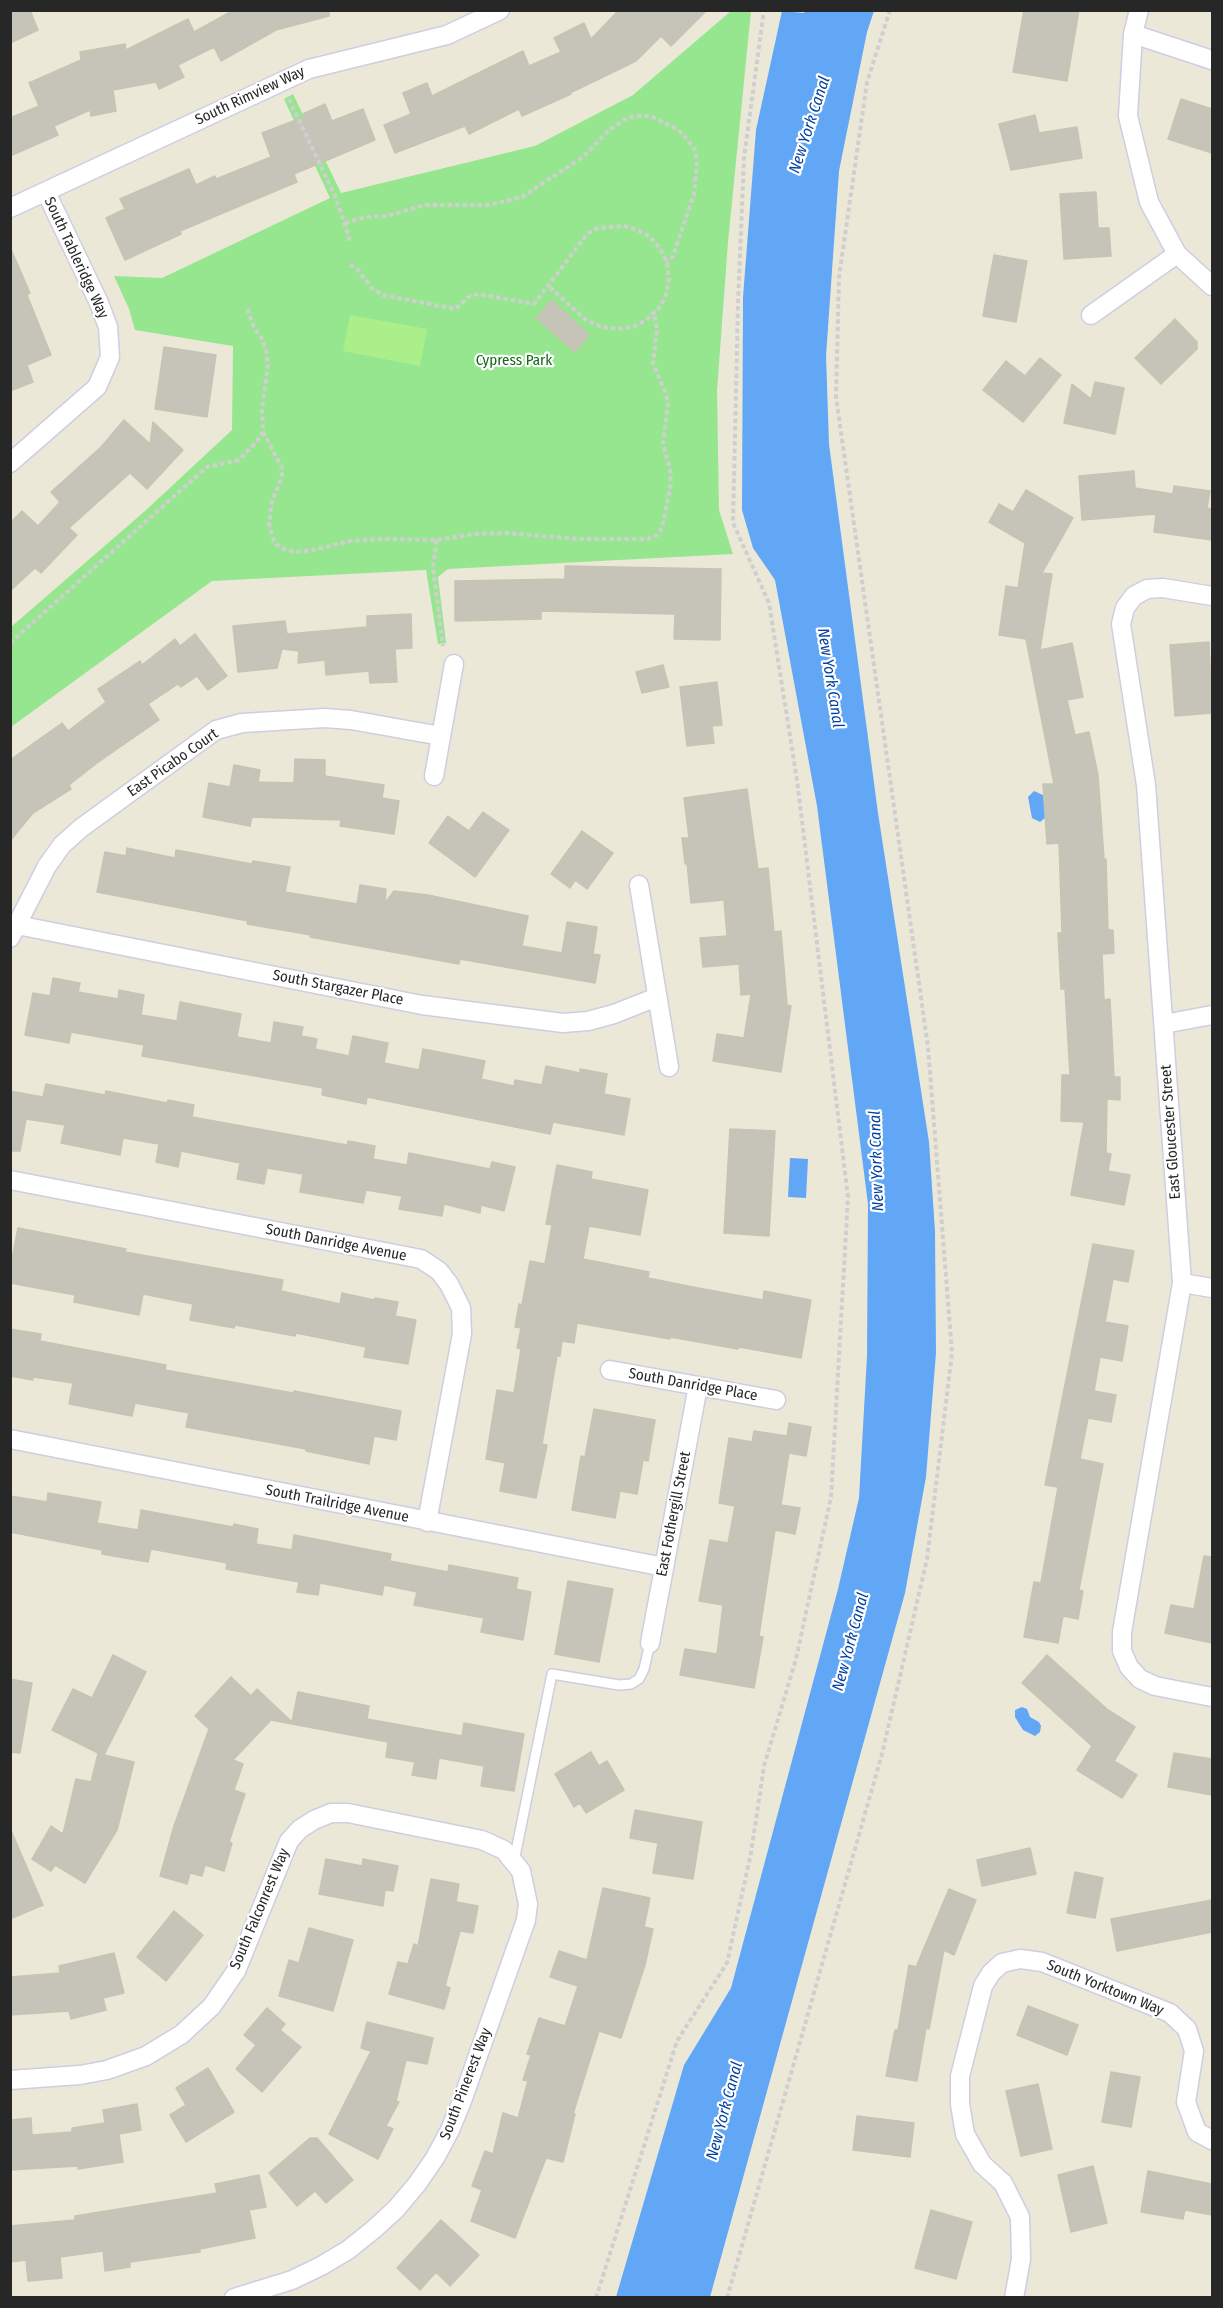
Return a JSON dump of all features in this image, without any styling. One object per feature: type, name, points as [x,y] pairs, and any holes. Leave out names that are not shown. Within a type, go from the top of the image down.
[{"type":"street","name":"South Rimview Way","points":[[10,208],[309,69],[447,35],[500,10]]},
{"type":"street","points":[[1139,10],[1133,34],[1128,116],[1149,202],[1177,254],[1212,286]]},
{"type":"street","points":[[1133,34],[1212,60]]},
{"type":"street","name":"South Tableridge Way","points":[[10,464],[97,387],[110,357],[108,327],[99,303],[46,192]]},
{"type":"street","points":[[1090,315],[1177,254]]},
{"type":"street","name":"East Gloucester Street","points":[[1212,596],[1164,588],[1148,589],[1134,596],[1125,608],[1121,624],[1146,785],[1182,1283],[1122,1632],[1122,1651],[1129,1667],[1140,1679],[1155,1686],[1212,1697]]},
{"type":"street","points":[[434,776],[454,664]]},
{"type":"street","name":"East Picabo Court","points":[[14,931],[47,866],[62,845],[81,828],[216,730],[242,723],[325,718],[351,720],[441,736]]},
{"type":"street","points":[[639,885],[669,1067]]},
{"type":"street","name":"South Stargazer Place","points":[[14,931],[422,1005],[563,1023],[605,1017],[657,997]]},
{"type":"street","points":[[1164,1024],[1212,1015]]},
{"type":"street","name":"South Danridge Avenue","points":[[10,1180],[421,1259],[439,1271],[449,1284],[461,1308],[462,1334],[427,1522]]},
{"type":"street","points":[[1182,1283],[1212,1288]]},
{"type":"street","name":"South Danridge Place","points":[[610,1370],[776,1400]]},
{"type":"street","name":"East Fothergill Street","points":[[650,1643],[698,1386]]},
{"type":"street","name":"South Trailridge Avenue","points":[[10,1439],[664,1567]]},
{"type":"street","name":"South Falconrest Way","points":[[10,2080],[80,2075],[107,2070],[146,2056],[182,2034],[212,2006],[236,1971],[289,1841],[300,1829],[314,1820],[331,1814],[348,1813],[482,1840],[504,1850],[517,1866]]},
{"type":"street","name":"South Pinerest Way","points":[[234,2298],[292,2280],[348,2250],[396,2209],[429,2167],[450,2130],[462,2101],[526,1920],[528,1904],[517,1866]]},
{"type":"street","name":"South Yorktown Way","points":[[1014,2298],[1021,2259],[1020,2217],[1004,2184],[982,2164],[964,2134],[960,2104],[960,2076],[983,1986],[991,1973],[1002,1963],[1020,1959],[1042,1962],[1170,2013],[1187,2029],[1194,2051],[1186,2102],[1197,2132],[1212,2140]]},
{"type":"lane","points":[[517,1866],[552,1674],[619,1685],[631,1684],[639,1679],[644,1669],[650,1643]]},
{"type":"path","points":[[596,2298],[678,2041],[727,1963],[751,1853],[764,1766],[796,1659],[831,1497],[848,1197],[797,780],[769,603],[733,523],[744,158],[764,10]]},
{"type":"path","points":[[727,2298],[882,1754],[927,1559],[952,1353],[928,1047],[836,397],[839,277],[867,82],[890,10]]},
{"type":"path","points":[[281,82],[335,196],[349,242]]},
{"type":"path","points":[[345,223],[366,217],[387,216],[425,205],[489,205],[522,197],[583,157],[609,130],[624,120],[634,116],[650,116],[677,129],[695,150],[697,163],[694,194],[674,256],[667,262]]},
{"type":"path","points":[[350,265],[357,269],[373,289],[383,296],[455,309],[470,296],[479,294],[534,304],[588,233],[611,225],[624,226],[649,236],[659,247],[667,262],[669,280],[666,294],[654,313],[633,327],[618,329],[602,327],[586,320],[548,286]]},
{"type":"path","points":[[247,308],[254,328],[261,337],[266,350],[268,365],[262,409],[263,432],[282,468],[282,477],[269,512],[269,524],[277,545],[295,552],[350,541],[437,540],[474,534],[506,533],[578,538],[648,539],[657,535],[662,528],[671,483],[663,444],[668,404],[653,363],[657,329],[654,313]]},
{"type":"path","points":[[10,644],[207,467],[239,460],[249,452],[263,432]]},
{"type":"path","points":[[437,540],[433,567],[443,646]]},
{"type":"green space","name":"Cypress Park","points":[[731,11],[751,11],[728,242],[717,391],[719,510],[733,554],[448,569],[438,577],[446,643],[438,644],[426,570],[212,581],[11,727],[11,627],[145,511],[232,430],[233,346],[135,330],[129,309],[114,276],[162,278],[330,198],[284,99],[293,94],[341,193],[535,146],[633,95]]},
{"type":"green space","points":[[350,315],[427,329],[420,366],[343,351]]},
{"type":"water","name":"New York Canal","points":[[805,10],[874,11],[867,32],[839,171],[826,356],[829,444],[878,813],[929,1142],[935,1231],[936,1353],[926,1477],[905,1593],[710,2297],[616,2297],[684,2065],[731,1988],[838,1589],[859,1498],[867,1356],[868,1204],[817,806],[775,580],[753,548],[742,510],[743,297],[756,130],[782,11],[804,13]]},
{"type":"water","points":[[1034,791],[1043,795],[1046,817],[1040,822],[1032,818],[1028,797]]},
{"type":"water","points":[[790,1158],[808,1159],[806,1198],[788,1197]]},
{"type":"water","points":[[1022,1707],[1027,1709],[1030,1717],[1039,1722],[1041,1726],[1040,1732],[1035,1736],[1023,1730],[1015,1717],[1015,1710]]},
{"type":"building","points":[[10,10],[30,10],[38,30],[10,43]]},
{"type":"building","points":[[234,10],[329,10],[329,16],[276,30],[221,61],[214,47],[178,65],[184,77],[159,89],[156,82],[113,90],[116,111],[91,116],[90,110],[54,126],[58,135],[10,156],[10,118],[39,106],[29,83],[81,60],[80,52],[125,44],[126,50],[188,19],[194,32]]},
{"type":"building","points":[[619,10],[707,10],[671,46],[661,36],[636,61],[571,94],[522,116],[519,109],[469,134],[465,126],[395,153],[384,125],[411,114],[403,93],[427,83],[432,96],[523,51],[529,66],[561,52],[554,38],[584,23],[591,39]]},
{"type":"building","points":[[1024,10],[1079,10],[1067,81],[1013,72]]},
{"type":"building","points":[[1181,99],[1212,109],[1212,153],[1168,139]]},
{"type":"building","points":[[325,104],[332,121],[363,109],[375,140],[294,174],[297,182],[180,231],[181,234],[125,260],[106,218],[125,209],[120,199],[189,169],[196,185],[271,157],[262,133],[304,117],[303,114]]},
{"type":"building","points":[[1035,115],[1039,133],[1077,127],[1082,158],[1011,170],[999,124]]},
{"type":"building","points":[[1096,192],[1098,228],[1109,228],[1111,256],[1064,259],[1060,194]]},
{"type":"building","points":[[10,247],[30,293],[27,295],[51,355],[27,365],[33,382],[10,391]]},
{"type":"building","points":[[994,255],[1027,261],[1016,322],[983,316]]},
{"type":"building","points":[[552,300],[589,335],[575,352],[536,318]]},
{"type":"building","points":[[1175,319],[1197,342],[1197,349],[1161,384],[1135,358]]},
{"type":"building","points":[[164,347],[216,355],[207,417],[155,409]]},
{"type":"building","points":[[1040,358],[1061,375],[1023,422],[983,390],[1006,361],[1025,376]]},
{"type":"building","points":[[1095,382],[1124,388],[1115,434],[1064,423],[1072,384],[1091,399]]},
{"type":"building","points":[[124,420],[150,444],[153,422],[183,450],[147,489],[130,473],[69,528],[77,535],[41,573],[35,568],[10,591],[10,523],[22,511],[38,526],[60,502],[51,492],[101,447]]},
{"type":"building","points":[[1134,471],[1135,488],[1173,494],[1174,486],[1210,491],[1207,508],[1212,509],[1212,540],[1154,532],[1156,514],[1082,520],[1079,476]]},
{"type":"building","points":[[1026,490],[1073,518],[1042,573],[1052,574],[1040,650],[1072,643],[1083,697],[1067,700],[1075,735],[1089,732],[1098,775],[1104,859],[1106,859],[1108,930],[1113,930],[1114,953],[1102,954],[1104,1000],[1110,999],[1114,1077],[1120,1077],[1120,1100],[1107,1099],[1106,1153],[1111,1154],[1108,1171],[1130,1175],[1124,1205],[1071,1195],[1084,1122],[1061,1121],[1062,1075],[1070,1075],[1065,989],[1061,989],[1058,933],[1062,933],[1059,843],[1047,844],[1043,784],[1054,784],[1026,639],[999,635],[1006,586],[1018,588],[1025,543],[989,522],[999,504],[1013,512]]},
{"type":"building","points":[[565,566],[721,569],[720,640],[674,639],[675,614],[541,611],[541,619],[455,621],[455,581],[565,579]]},
{"type":"building","points":[[411,614],[412,648],[395,649],[397,682],[370,683],[369,671],[326,675],[325,660],[298,663],[299,651],[282,649],[277,668],[238,672],[233,626],[285,621],[287,634],[367,627],[367,616]]},
{"type":"building","points":[[195,634],[227,676],[208,690],[197,676],[181,687],[178,684],[148,704],[159,720],[97,763],[69,785],[71,789],[33,813],[10,841],[10,760],[62,723],[68,731],[106,702],[98,689],[140,661],[142,665],[175,639],[180,646]]},
{"type":"building","points":[[1209,642],[1212,713],[1175,716],[1170,645]]},
{"type":"building","points":[[663,665],[669,687],[642,693],[636,672]]},
{"type":"building","points":[[717,682],[722,725],[712,726],[714,743],[687,746],[680,687]]},
{"type":"building","points":[[295,759],[325,760],[325,776],[384,785],[382,798],[399,801],[394,834],[340,826],[341,820],[252,817],[250,826],[203,817],[209,783],[230,787],[234,765],[260,770],[258,782],[294,783]]},
{"type":"building","points":[[747,789],[758,869],[768,868],[774,932],[781,931],[787,1005],[791,1006],[781,1072],[713,1061],[717,1034],[744,1038],[751,994],[741,995],[739,964],[703,967],[700,938],[727,936],[724,900],[691,903],[687,863],[685,864],[682,838],[689,838],[684,798]]},
{"type":"building","points":[[483,812],[509,830],[475,877],[429,843],[448,816],[469,831]]},
{"type":"building","points":[[582,831],[613,853],[587,889],[575,880],[570,888],[551,874]]},
{"type":"building","points":[[127,848],[175,858],[176,850],[252,864],[253,861],[290,867],[285,892],[357,904],[360,885],[386,889],[385,903],[394,891],[428,895],[528,916],[522,946],[562,953],[567,922],[597,927],[593,954],[600,955],[595,983],[460,959],[459,964],[310,937],[311,935],[247,924],[248,921],[97,892],[105,852],[126,856]]},
{"type":"building","points":[[53,978],[80,983],[78,992],[118,999],[119,990],[144,995],[141,1015],[177,1021],[180,1002],[241,1014],[237,1037],[271,1043],[274,1022],[303,1027],[301,1036],[317,1039],[315,1049],[349,1056],[353,1036],[388,1043],[384,1063],[419,1070],[423,1049],[485,1061],[481,1079],[514,1086],[515,1080],[542,1085],[546,1066],[580,1073],[580,1069],[607,1074],[604,1094],[630,1099],[624,1135],[553,1122],[550,1134],[367,1097],[366,1104],[322,1095],[323,1088],[142,1056],[144,1045],[71,1032],[69,1043],[25,1035],[33,993],[50,996]]},
{"type":"building","points":[[46,1084],[105,1095],[106,1091],[167,1103],[168,1100],[194,1105],[192,1117],[347,1145],[348,1141],[375,1146],[373,1159],[407,1165],[409,1153],[490,1169],[492,1162],[515,1167],[504,1211],[481,1205],[480,1213],[444,1204],[442,1216],[399,1209],[402,1196],[366,1190],[363,1203],[300,1192],[303,1174],[267,1168],[264,1184],[237,1179],[240,1163],[181,1151],[178,1167],[156,1162],[159,1144],[123,1138],[120,1155],[61,1143],[65,1125],[26,1119],[20,1151],[10,1151],[10,1091],[43,1097]]},
{"type":"building","points":[[730,1129],[775,1131],[769,1236],[724,1233]]},
{"type":"building","points":[[557,1165],[592,1172],[591,1179],[648,1190],[640,1235],[589,1226],[583,1259],[649,1272],[648,1278],[763,1300],[764,1291],[811,1300],[801,1358],[577,1323],[574,1343],[562,1341],[560,1356],[557,1356],[542,1444],[547,1445],[536,1498],[500,1491],[505,1463],[486,1459],[497,1390],[514,1393],[521,1349],[517,1348],[521,1328],[515,1327],[519,1304],[522,1305],[530,1261],[545,1264],[552,1225],[546,1224]]},
{"type":"building","points":[[18,1228],[126,1249],[125,1252],[283,1280],[281,1291],[340,1304],[342,1293],[374,1300],[375,1298],[398,1302],[395,1316],[416,1320],[408,1364],[364,1357],[366,1347],[296,1333],[295,1336],[235,1325],[234,1328],[190,1320],[193,1304],[143,1294],[139,1315],[74,1302],[75,1295],[10,1283],[10,1270]]},
{"type":"building","points":[[1093,1244],[1134,1251],[1128,1282],[1113,1279],[1105,1322],[1128,1326],[1122,1361],[1100,1357],[1094,1391],[1116,1395],[1111,1422],[1088,1418],[1080,1459],[1103,1464],[1079,1590],[1083,1591],[1078,1619],[1063,1616],[1058,1643],[1024,1637],[1034,1582],[1041,1583],[1058,1487],[1045,1485]]},
{"type":"building","points":[[10,1329],[41,1334],[40,1341],[166,1365],[165,1370],[401,1411],[396,1440],[374,1436],[369,1464],[306,1451],[306,1449],[186,1427],[189,1413],[135,1403],[132,1416],[69,1404],[73,1383],[10,1376]]},
{"type":"building","points":[[594,1409],[655,1420],[648,1461],[643,1460],[637,1494],[620,1491],[615,1518],[572,1510],[581,1456],[585,1457]]},
{"type":"building","points":[[789,1423],[811,1427],[806,1456],[789,1453],[781,1505],[800,1508],[795,1534],[775,1530],[759,1636],[763,1637],[754,1688],[680,1675],[685,1649],[717,1654],[723,1605],[699,1601],[710,1540],[728,1543],[735,1506],[719,1503],[729,1438],[752,1442],[754,1431],[787,1436]]},
{"type":"building","points":[[48,1493],[101,1502],[97,1523],[138,1530],[141,1510],[233,1527],[234,1524],[258,1529],[256,1544],[292,1550],[294,1535],[391,1554],[390,1561],[448,1572],[449,1565],[518,1578],[516,1589],[531,1592],[523,1640],[481,1632],[484,1618],[414,1605],[417,1592],[384,1585],[382,1595],[320,1583],[318,1595],[297,1592],[299,1582],[226,1569],[227,1563],[151,1549],[148,1562],[102,1554],[102,1550],[10,1532],[10,1496],[47,1502]]},
{"type":"building","points":[[1204,1556],[1212,1557],[1212,1643],[1165,1633],[1171,1605],[1194,1609]]},
{"type":"building","points":[[568,1581],[613,1589],[599,1662],[555,1654]]},
{"type":"building","points":[[113,1655],[146,1672],[104,1755],[134,1762],[117,1830],[85,1883],[55,1865],[51,1871],[32,1859],[51,1826],[63,1834],[76,1779],[91,1782],[98,1754],[100,1754],[52,1730],[73,1689],[92,1698]]},
{"type":"building","points":[[1047,1655],[1108,1710],[1135,1727],[1114,1761],[1137,1775],[1122,1798],[1077,1770],[1092,1746],[1022,1683]]},
{"type":"building","points":[[231,1677],[251,1696],[257,1689],[292,1722],[298,1692],[369,1706],[367,1719],[462,1736],[464,1723],[524,1734],[514,1791],[481,1786],[484,1766],[439,1758],[436,1779],[412,1775],[415,1762],[386,1757],[388,1742],[271,1720],[233,1760],[243,1764],[234,1790],[245,1794],[229,1842],[232,1843],[224,1871],[205,1865],[202,1876],[190,1873],[187,1884],[160,1876],[174,1826],[209,1729],[195,1716]]},
{"type":"building","points":[[10,1679],[32,1683],[20,1753],[10,1752]]},
{"type":"building","points":[[591,1752],[599,1766],[607,1761],[624,1790],[586,1813],[580,1803],[574,1807],[555,1774]]},
{"type":"building","points":[[1174,1753],[1212,1759],[1212,1795],[1168,1787]]},
{"type":"building","points":[[635,1810],[702,1822],[693,1879],[653,1873],[658,1843],[630,1838]]},
{"type":"building","points":[[10,1828],[43,1905],[10,1919]]},
{"type":"building","points":[[1030,1848],[1036,1874],[982,1886],[977,1860]]},
{"type":"building","points":[[326,1859],[362,1866],[363,1859],[398,1866],[393,1891],[385,1890],[383,1906],[319,1894]]},
{"type":"building","points":[[1075,1872],[1103,1878],[1095,1918],[1067,1913]]},
{"type":"building","points":[[431,1879],[459,1884],[456,1902],[478,1906],[473,1933],[460,1931],[445,1986],[450,1988],[444,2009],[389,1994],[398,1962],[408,1964],[414,1944],[418,1946]]},
{"type":"building","points":[[603,1888],[650,1898],[644,1927],[653,1929],[645,1965],[621,2038],[599,2031],[573,2114],[575,2114],[563,2162],[546,2158],[515,2238],[471,2221],[482,2190],[472,2186],[485,2151],[493,2154],[503,2113],[518,2118],[528,2081],[523,2080],[531,2055],[527,2054],[539,2018],[565,2026],[578,1986],[550,1977],[559,1951],[587,1960]]},
{"type":"building","points":[[949,1889],[976,1900],[954,1955],[944,1950],[929,2029],[926,2028],[917,2081],[886,2076],[895,2030],[898,2030],[909,1965],[916,1967]]},
{"type":"building","points":[[1212,1900],[1212,1932],[1117,1951],[1111,1919]]},
{"type":"building","points":[[174,1911],[203,1935],[166,1981],[137,1957]]},
{"type":"building","points":[[309,1928],[353,1940],[333,2011],[279,1996],[289,1960],[299,1963]]},
{"type":"building","points":[[114,1953],[124,1993],[103,1998],[106,2010],[71,2019],[69,2011],[10,2015],[10,1977],[60,1973],[59,1966]]},
{"type":"building","points":[[1028,2006],[1078,2025],[1067,2055],[1017,2035]]},
{"type":"building","points":[[267,2008],[285,2024],[280,2030],[301,2047],[262,2092],[236,2069],[256,2045],[244,2035]]},
{"type":"building","points":[[367,2022],[433,2038],[427,2064],[406,2060],[396,2101],[399,2102],[386,2126],[393,2129],[378,2159],[329,2134],[371,2051],[361,2048]]},
{"type":"building","points":[[208,2068],[234,2112],[186,2142],[170,2115],[186,2105],[176,2088]]},
{"type":"building","points":[[1111,2072],[1140,2077],[1131,2127],[1102,2122]]},
{"type":"building","points":[[1038,2084],[1052,2149],[1021,2156],[1006,2091]]},
{"type":"building","points":[[137,2104],[141,2130],[119,2134],[123,2162],[78,2169],[78,2166],[10,2170],[10,2120],[31,2118],[32,2135],[72,2132],[72,2128],[105,2123],[103,2110]]},
{"type":"building","points":[[857,2116],[914,2123],[910,2157],[853,2150]]},
{"type":"building","points":[[310,2138],[317,2138],[353,2180],[326,2203],[315,2191],[297,2206],[269,2173]]},
{"type":"building","points":[[1093,2166],[1107,2223],[1071,2232],[1058,2175]]},
{"type":"building","points":[[1148,2171],[1212,2184],[1212,2215],[1185,2210],[1183,2219],[1141,2212]]},
{"type":"building","points":[[259,2175],[266,2207],[249,2210],[255,2238],[200,2249],[200,2252],[130,2262],[130,2267],[105,2271],[103,2251],[60,2257],[62,2278],[28,2281],[26,2260],[10,2262],[10,2226],[75,2220],[75,2216],[217,2193],[215,2184]]},
{"type":"building","points":[[931,2210],[972,2222],[956,2279],[915,2268]]},
{"type":"building","points":[[441,2220],[479,2255],[450,2286],[436,2272],[420,2290],[397,2268]]}]
